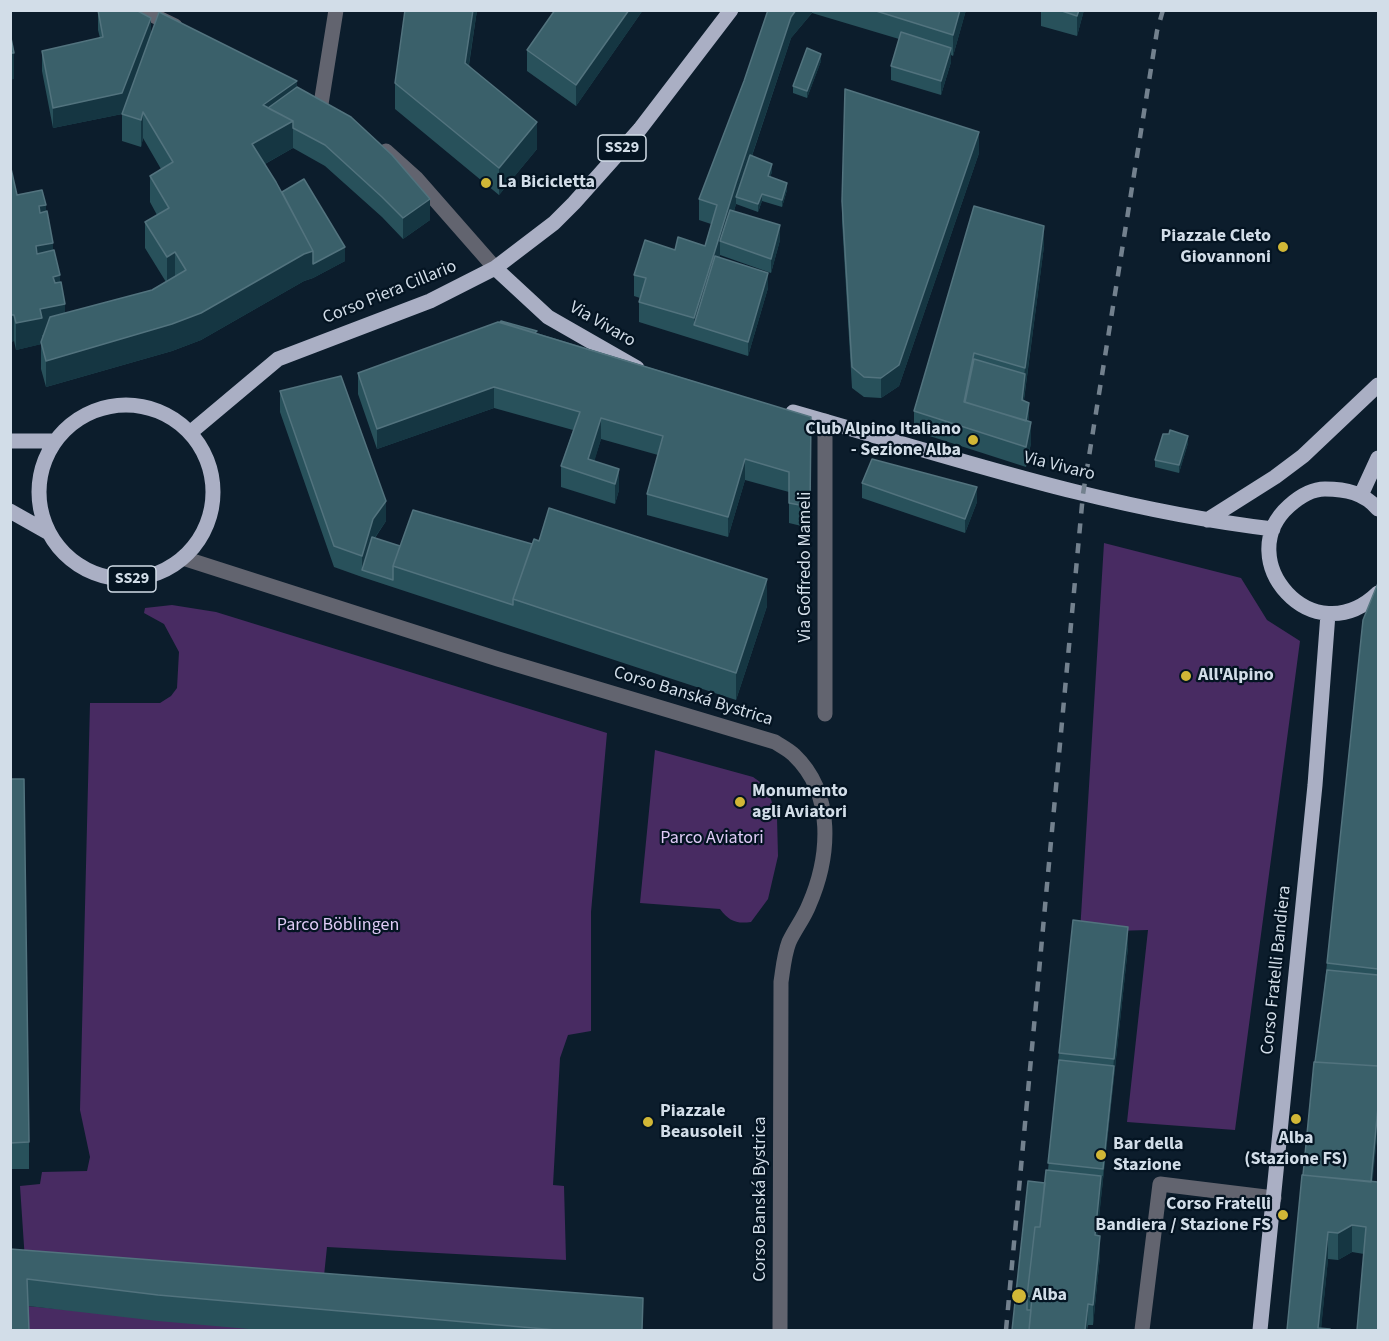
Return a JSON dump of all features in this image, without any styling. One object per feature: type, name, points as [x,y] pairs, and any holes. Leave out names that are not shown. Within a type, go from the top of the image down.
[{"type":"main road","name":"Corso Piera Cillario","points":[[191,432],[278,359],[430,301],[495,268],[554,223],[640,129],[731,10]]},
{"type":"main road","name":"Via Vivaro","points":[[495,268],[549,317],[634,367],[656,373]]},
{"type":"main road","points":[[1207,520],[1275,477],[1303,456],[1378,385]]},
{"type":"main road","name":"SS29","points":[[120,404],[146,406],[171,416],[191,432],[206,456],[213,483],[212,511],[201,537],[183,558],[162,572],[136,579],[110,578],[86,569],[64,554],[49,533],[40,510],[39,486],[43,462],[54,441],[72,422],[95,410],[120,404]]},
{"type":"main road","name":"Via Vivaro","points":[[780,408],[1044,485],[1207,520],[1273,529]]},
{"type":"main road","points":[[10,441],[54,441]]},
{"type":"main road","points":[[1361,495],[1378,458]]},
{"type":"main road","points":[[1378,509],[1361,495],[1342,489],[1321,489],[1306,494],[1285,509],[1273,529],[1270,545],[1273,573],[1280,585],[1292,600],[1309,610],[1342,614],[1356,610],[1370,602],[1378,593]]},
{"type":"main road","name":"SS29","points":[[10,511],[49,533]]},
{"type":"main road","name":"Corso Fratelli Bandiera","points":[[1260,1330],[1315,785],[1328,614]]},
{"type":"street","points":[[142,10],[184,30]]},
{"type":"street","points":[[336,10],[316,101],[338,115]]},
{"type":"street","name":"Via Vivaro","points":[[372,138],[416,178],[495,268]]},
{"type":"street","name":"Via Goffredo Mameli","points":[[825,421],[825,714]]},
{"type":"street","name":"Corso Banská Bystrica","points":[[183,558],[498,659],[775,742],[794,754],[813,778],[820,793],[825,823],[824,862],[809,905],[789,944],[781,982],[780,1330]]},
{"type":"street","points":[[1142,1330],[1160,1184],[1274,1198]]},
{"type":"green space","points":[[1104,543],[1241,578],[1267,620],[1300,641],[1235,1130],[1127,1122],[1148,930],[1080,932]]},
{"type":"green space","name":"Parco Böblingen","points":[[172,605],[216,612],[607,733],[591,912],[591,1031],[568,1035],[560,1058],[553,1185],[564,1186],[566,1260],[327,1247],[322,1295],[26,1276],[20,1186],[40,1184],[42,1172],[87,1171],[90,1157],[80,1110],[90,703],[160,703],[171,696],[177,688],[179,652],[164,624],[144,613],[145,608]]},
{"type":"green space","name":"Parco Aviatori","points":[[655,750],[753,777],[767,787],[777,818],[778,856],[768,899],[751,922],[733,921],[720,909],[640,903]]},
{"type":"green space","points":[[27,1306],[282,1330],[28,1330]]},
{"type":"building","points":[[98,10],[136,10],[151,18],[122,93],[53,108],[42,51],[103,37]]},
{"type":"building","points":[[405,10],[473,10],[465,63],[537,122],[499,168],[395,83]]},
{"type":"building","points":[[555,10],[629,10],[576,85],[527,50]]},
{"type":"building","points":[[768,10],[796,10],[791,17],[736,183],[694,318],[639,302],[646,278],[634,275],[645,240],[675,250],[678,237],[705,246],[717,205],[699,199],[744,81]]},
{"type":"building","points":[[873,10],[960,10],[953,35]]},
{"type":"building","points":[[1059,10],[1079,10],[1077,16]]},
{"type":"building","points":[[159,12],[297,81],[263,105],[293,121],[252,144],[276,182],[313,251],[201,313],[172,324],[46,361],[41,342],[50,317],[152,290],[186,270],[175,252],[167,257],[145,222],[169,208],[150,176],[173,162],[143,112],[141,120],[122,114]]},
{"type":"building","points":[[901,32],[951,48],[941,81],[891,66]]},
{"type":"building","points":[[10,33],[14,53],[10,53]]},
{"type":"building","points":[[807,48],[821,54],[807,91],[793,86]]},
{"type":"building","points":[[297,87],[351,117],[392,155],[430,199],[403,218],[325,145],[293,128],[293,121],[268,108]]},
{"type":"building","points":[[845,89],[979,132],[899,365],[881,378],[864,377],[852,367],[842,201]]},
{"type":"building","points":[[750,155],[772,164],[768,176],[787,183],[782,200],[762,194],[758,204],[736,197]]},
{"type":"building","points":[[10,164],[17,195],[42,190],[46,205],[39,206],[40,213],[47,211],[53,243],[36,246],[37,254],[54,250],[60,275],[53,277],[55,283],[61,282],[65,304],[40,309],[42,318],[16,323],[14,315],[10,315]]},
{"type":"building","points":[[304,179],[345,247],[313,264],[313,251],[282,192]]},
{"type":"building","points":[[974,206],[1044,226],[1025,368],[974,353],[964,402],[1031,422],[1026,447],[914,411]]},
{"type":"building","points":[[730,210],[780,225],[771,259],[720,241]]},
{"type":"building","points":[[715,256],[768,273],[748,342],[694,325]]},
{"type":"building","points":[[501,321],[537,331],[535,333]]},
{"type":"building","points":[[498,322],[811,417],[810,507],[789,503],[789,472],[745,459],[728,517],[647,494],[663,436],[601,418],[588,459],[619,469],[615,484],[561,466],[580,412],[494,387],[377,429],[358,373]]},
{"type":"building","points":[[974,359],[1025,374],[1022,400],[1029,403],[1026,421],[965,402]]},
{"type":"building","points":[[341,376],[386,501],[373,519],[362,556],[334,546],[280,391]]},
{"type":"building","points":[[1170,430],[1188,436],[1179,465],[1155,460],[1163,434],[1169,434]]},
{"type":"building","points":[[872,459],[977,487],[965,519],[862,483]]},
{"type":"building","points":[[549,508],[767,579],[736,673],[513,599],[534,539],[539,541]]},
{"type":"building","points":[[413,510],[532,544],[513,605],[393,566]]},
{"type":"building","points":[[372,537],[400,546],[393,566],[393,580],[362,570]]},
{"type":"building","points":[[1378,583],[1378,969],[1327,963],[1363,620]]},
{"type":"building","points":[[10,779],[24,779],[29,1142],[10,1143]]},
{"type":"building","points":[[1073,920],[1128,927],[1114,1059],[1059,1053]]},
{"type":"building","points":[[1327,970],[1378,975],[1378,1066],[1315,1062]]},
{"type":"building","points":[[1059,1060],[1114,1066],[1103,1169],[1048,1163]]},
{"type":"building","points":[[1314,1062],[1378,1066],[1378,1107],[1371,1182],[1303,1175]]},
{"type":"building","name":"Alba","points":[[1046,1170],[1101,1176],[1095,1235],[1100,1236],[1093,1305],[1088,1304],[1085,1330],[1029,1330],[1032,1297],[1027,1296],[1035,1227],[1040,1227]]},
{"type":"building","points":[[1302,1175],[1378,1182],[1378,1330],[1357,1330],[1366,1227],[1352,1225],[1338,1233],[1328,1232],[1318,1328],[1331,1330],[1287,1330]]},
{"type":"building","points":[[1028,1181],[1045,1183],[1040,1227],[1035,1227],[1027,1296],[1027,1310],[1031,1310],[1029,1330],[1012,1330]]},
{"type":"building","points":[[10,1249],[643,1298],[642,1330],[556,1330],[158,1295],[27,1279],[29,1330],[10,1330]]},
{"type":"railway","points":[[1006,1330],[1083,494],[1157,31],[1163,10]]},
{"type":"place","name":"La Bicicletta","points":[[486,183]]},
{"type":"place","name":"Piazzale Cleto Giovannoni","points":[[1283,247]]},
{"type":"place","name":"Club Alpino Italiano - Sezione Alba","points":[[973,440]]},
{"type":"place","name":"All'Alpino","points":[[1186,676]]},
{"type":"place","name":"Monumento agli Aviatori","points":[[740,802]]},
{"type":"place","name":"Alba (Stazione FS)","points":[[1296,1119]]},
{"type":"place","name":"Piazzale Beausoleil","points":[[648,1122]]},
{"type":"place","name":"Bar della Stazione","points":[[1101,1155]]},
{"type":"place","name":"Corso Fratelli Bandiera / Stazione FS","points":[[1283,1215]]},
{"type":"place","name":"Alba","points":[[1019,1296]]}]
